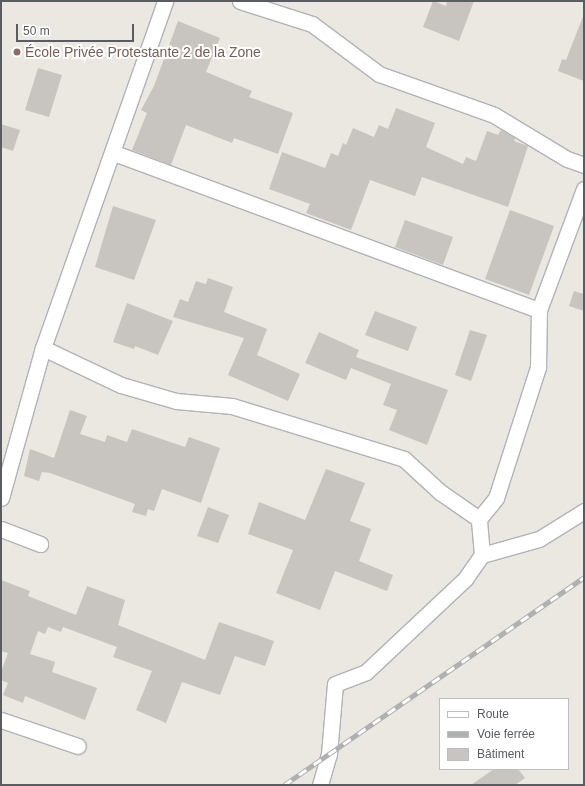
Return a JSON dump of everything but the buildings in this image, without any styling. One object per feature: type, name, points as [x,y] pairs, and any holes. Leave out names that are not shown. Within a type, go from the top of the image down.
[{"type":"street","points":[[1,498],[43,348],[114,153],[165,1]]},
{"type":"street","points":[[240,1],[312,24],[378,74],[494,115],[567,159],[584,165]]},
{"type":"street","points":[[114,153],[539,310]]},
{"type":"street","points":[[320,785],[329,754],[335,684],[366,672],[384,652],[465,579],[482,555],[480,518],[496,498],[538,367],[539,310],[584,189]]},
{"type":"street","points":[[43,348],[121,385],[176,401],[232,406],[404,460],[440,492],[480,518]]},
{"type":"street","points":[[482,555],[539,539],[584,511]]},
{"type":"street","points":[[1,529],[40,544]]},
{"type":"street","points":[[1,720],[78,746]]},
{"type":"railway","points":[[284,785],[584,577]]},
{"type":"place","name":"École Privée Protestante 2 de la Zone","points":[[17,52]]}]
